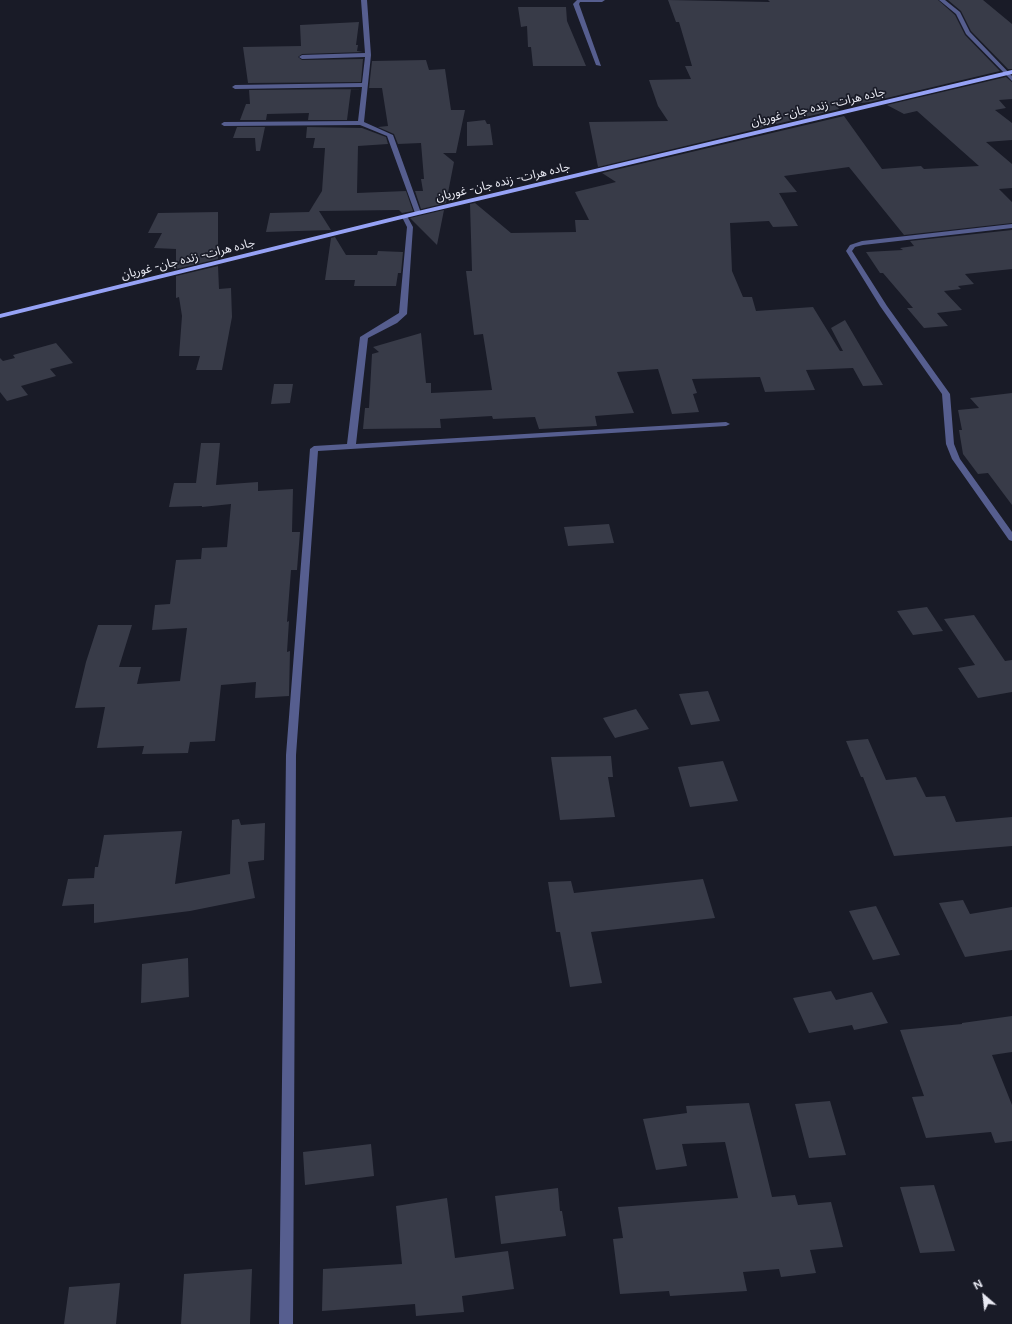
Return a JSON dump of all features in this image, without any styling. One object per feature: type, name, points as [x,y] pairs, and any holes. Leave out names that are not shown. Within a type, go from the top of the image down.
[{"type":"main road","name":"جاده هرات- زنده جان- غوریان","points":[[0,316],[405,217],[1011,75]]},
{"type":"street","points":[[361,124],[368,56],[364,0]]},
{"type":"street","points":[[599,65],[576,4],[579,1],[602,0]]},
{"type":"street","points":[[942,0],[958,13],[968,33],[1011,75]]},
{"type":"street","points":[[302,57],[368,56]]},
{"type":"street","points":[[235,87],[365,85]]},
{"type":"street","points":[[224,124],[361,124],[390,135],[418,214]]},
{"type":"street","points":[[351,447],[364,337],[394,321],[403,314],[410,227],[405,217]]},
{"type":"street","points":[[1012,226],[862,243],[852,246],[849,251],[884,306],[946,394],[950,444],[956,459],[1012,538]]},
{"type":"street","points":[[286,1324],[291,755],[314,449],[726,424]]},
{"type":"building","points":[[668,0],[770,2],[768,0],[938,0],[955,15],[965,35],[1000,71],[870,102],[837,106],[839,109],[598,167],[589,122],[668,121],[658,106],[649,80],[691,79],[685,66],[692,66],[679,22],[676,22]]},
{"type":"building","points":[[948,0],[983,0],[1012,24],[1012,69],[1008,69],[971,31],[961,11]]},
{"type":"building","points":[[518,7],[566,7],[567,21],[586,66],[533,66],[531,47],[528,47],[527,26],[521,27]]},
{"type":"building","points":[[359,22],[356,45],[358,45],[357,51],[363,52],[302,54],[298,57],[302,60],[363,59],[361,82],[248,83],[243,47],[301,46],[300,25]]},
{"type":"building","points":[[426,60],[429,70],[445,69],[451,110],[465,110],[456,153],[443,153],[454,162],[446,203],[421,209],[415,191],[423,191],[421,179],[424,179],[421,143],[398,144],[394,134],[378,127],[388,126],[382,88],[369,88],[372,61]]},
{"type":"building","points":[[1006,77],[1012,82],[1012,99],[999,100],[1006,108],[995,110],[1012,123],[1012,140],[986,142],[1012,164],[1012,188],[999,189],[1012,202],[1012,223],[904,235],[849,167],[784,176],[797,192],[779,193],[798,226],[773,227],[769,221],[730,223],[732,271],[743,297],[752,297],[756,311],[813,307],[840,351],[843,351],[831,328],[845,320],[883,385],[863,386],[853,368],[806,370],[815,390],[765,392],[760,377],[692,379],[697,393],[693,394],[699,412],[672,414],[658,369],[617,372],[634,413],[595,416],[597,426],[539,429],[535,417],[493,419],[492,416],[440,419],[441,428],[363,429],[365,408],[369,408],[372,354],[379,352],[373,347],[421,333],[426,383],[431,383],[431,393],[492,390],[483,334],[474,335],[466,271],[472,271],[470,204],[475,203],[511,233],[576,232],[575,220],[589,220],[575,192],[616,182],[602,173],[844,116],[882,169],[921,166],[924,169],[979,166],[917,111],[904,114],[887,105]]},
{"type":"building","points":[[351,89],[347,120],[308,120],[309,113],[267,114],[266,120],[240,120],[246,104],[250,104],[249,90]]},
{"type":"building","points":[[485,120],[487,124],[490,124],[493,145],[467,146],[467,122]]},
{"type":"building","points":[[237,127],[265,127],[260,151],[256,151],[255,138],[233,138]]},
{"type":"building","points":[[307,127],[362,128],[386,137],[388,144],[358,146],[357,193],[406,191],[413,211],[402,213],[399,210],[319,211],[331,230],[266,232],[270,213],[309,212],[322,191],[325,148],[313,148],[315,138],[306,138]]},
{"type":"building","points":[[444,210],[437,245],[410,218]]},
{"type":"building","points":[[218,212],[218,259],[176,269],[176,249],[154,248],[162,233],[148,233],[158,213]]},
{"type":"building","points":[[1012,230],[1012,269],[965,274],[974,284],[958,286],[961,289],[944,291],[962,310],[937,313],[948,326],[924,328],[907,308],[913,308],[883,273],[880,273],[866,252],[903,250],[900,248],[914,246],[910,241]]},
{"type":"building","points":[[335,237],[346,255],[377,255],[378,251],[403,252],[401,273],[398,273],[396,286],[354,286],[355,280],[325,280],[331,238]]},
{"type":"building","points":[[218,266],[219,289],[231,288],[232,317],[222,370],[196,370],[200,356],[179,356],[182,316],[179,297],[176,298],[176,276]]},
{"type":"building","points":[[56,343],[73,363],[50,369],[56,376],[21,386],[28,395],[7,401],[0,392],[0,358],[3,361],[15,358],[13,355]]},
{"type":"building","points":[[274,384],[293,384],[290,403],[271,404]]},
{"type":"building","points":[[1012,393],[1012,505],[988,473],[978,474],[963,454],[959,430],[962,430],[958,410],[979,408],[970,398]]},
{"type":"building","points":[[201,443],[220,443],[216,485],[258,482],[258,491],[293,489],[292,532],[300,532],[297,570],[291,570],[287,622],[289,621],[287,652],[290,651],[289,696],[255,698],[256,682],[221,685],[215,741],[190,742],[188,753],[142,754],[144,746],[97,748],[105,707],[75,708],[86,662],[98,625],[132,625],[119,667],[141,667],[137,684],[180,681],[187,628],[152,630],[155,605],[170,604],[176,560],[201,559],[202,548],[227,547],[231,504],[202,507],[169,507],[174,483],[196,483]]},
{"type":"building","points":[[609,524],[614,543],[568,546],[564,527]]},
{"type":"building","points":[[927,607],[943,631],[913,635],[897,611]]},
{"type":"building","points":[[974,615],[1005,661],[1012,660],[1012,692],[978,698],[958,668],[975,665],[944,619]]},
{"type":"building","points":[[708,691],[720,721],[691,725],[679,694]]},
{"type":"building","points":[[636,709],[649,729],[615,738],[603,718]]},
{"type":"building","points":[[868,739],[886,780],[916,777],[926,797],[945,796],[956,822],[1012,817],[1012,846],[894,856],[863,777],[861,777],[846,741]]},
{"type":"building","points":[[611,756],[613,777],[608,777],[615,817],[560,820],[551,757]]},
{"type":"building","points":[[723,761],[738,801],[690,807],[678,767]]},
{"type":"building","points":[[239,819],[241,825],[265,823],[264,860],[248,862],[255,898],[190,911],[94,923],[94,904],[62,906],[68,879],[94,878],[95,867],[98,867],[104,835],[182,831],[175,884],[230,874],[232,820]]},
{"type":"building","points":[[703,879],[715,918],[591,932],[602,983],[570,987],[560,932],[556,932],[548,882],[571,881],[574,893]]},
{"type":"building","points":[[963,900],[970,914],[1012,907],[1012,950],[965,957],[939,903]]},
{"type":"building","points":[[876,906],[900,955],[873,960],[849,911]]},
{"type":"building","points":[[188,958],[189,997],[141,1003],[142,964]]},
{"type":"building","points":[[831,991],[836,1000],[872,992],[888,1023],[854,1030],[852,1025],[809,1033],[793,998]]},
{"type":"building","points":[[1012,1016],[1012,1052],[992,1055],[1012,1105],[1012,1141],[995,1143],[991,1132],[926,1138],[912,1097],[924,1096],[900,1030],[962,1024]]},
{"type":"building","points":[[830,1101],[846,1155],[809,1158],[795,1104]]},
{"type":"building","points":[[749,1103],[772,1197],[795,1195],[798,1205],[831,1202],[843,1247],[810,1250],[816,1273],[781,1277],[779,1269],[743,1272],[747,1291],[670,1296],[669,1291],[620,1294],[613,1239],[623,1238],[618,1207],[738,1198],[725,1142],[682,1144],[687,1166],[656,1170],[643,1119],[687,1113],[686,1106]]},
{"type":"building","points":[[371,1144],[374,1176],[305,1185],[303,1152]]},
{"type":"building","points":[[934,1185],[955,1251],[920,1253],[900,1187]]},
{"type":"building","points":[[558,1188],[560,1211],[562,1211],[566,1236],[501,1244],[495,1196]]},
{"type":"building","points":[[447,1198],[455,1258],[508,1251],[514,1289],[462,1296],[464,1312],[416,1316],[415,1304],[322,1311],[323,1269],[402,1264],[396,1206]]},
{"type":"building","points":[[252,1269],[250,1324],[181,1324],[184,1274]]},
{"type":"building","points":[[120,1283],[116,1324],[64,1324],[69,1287]]}]
